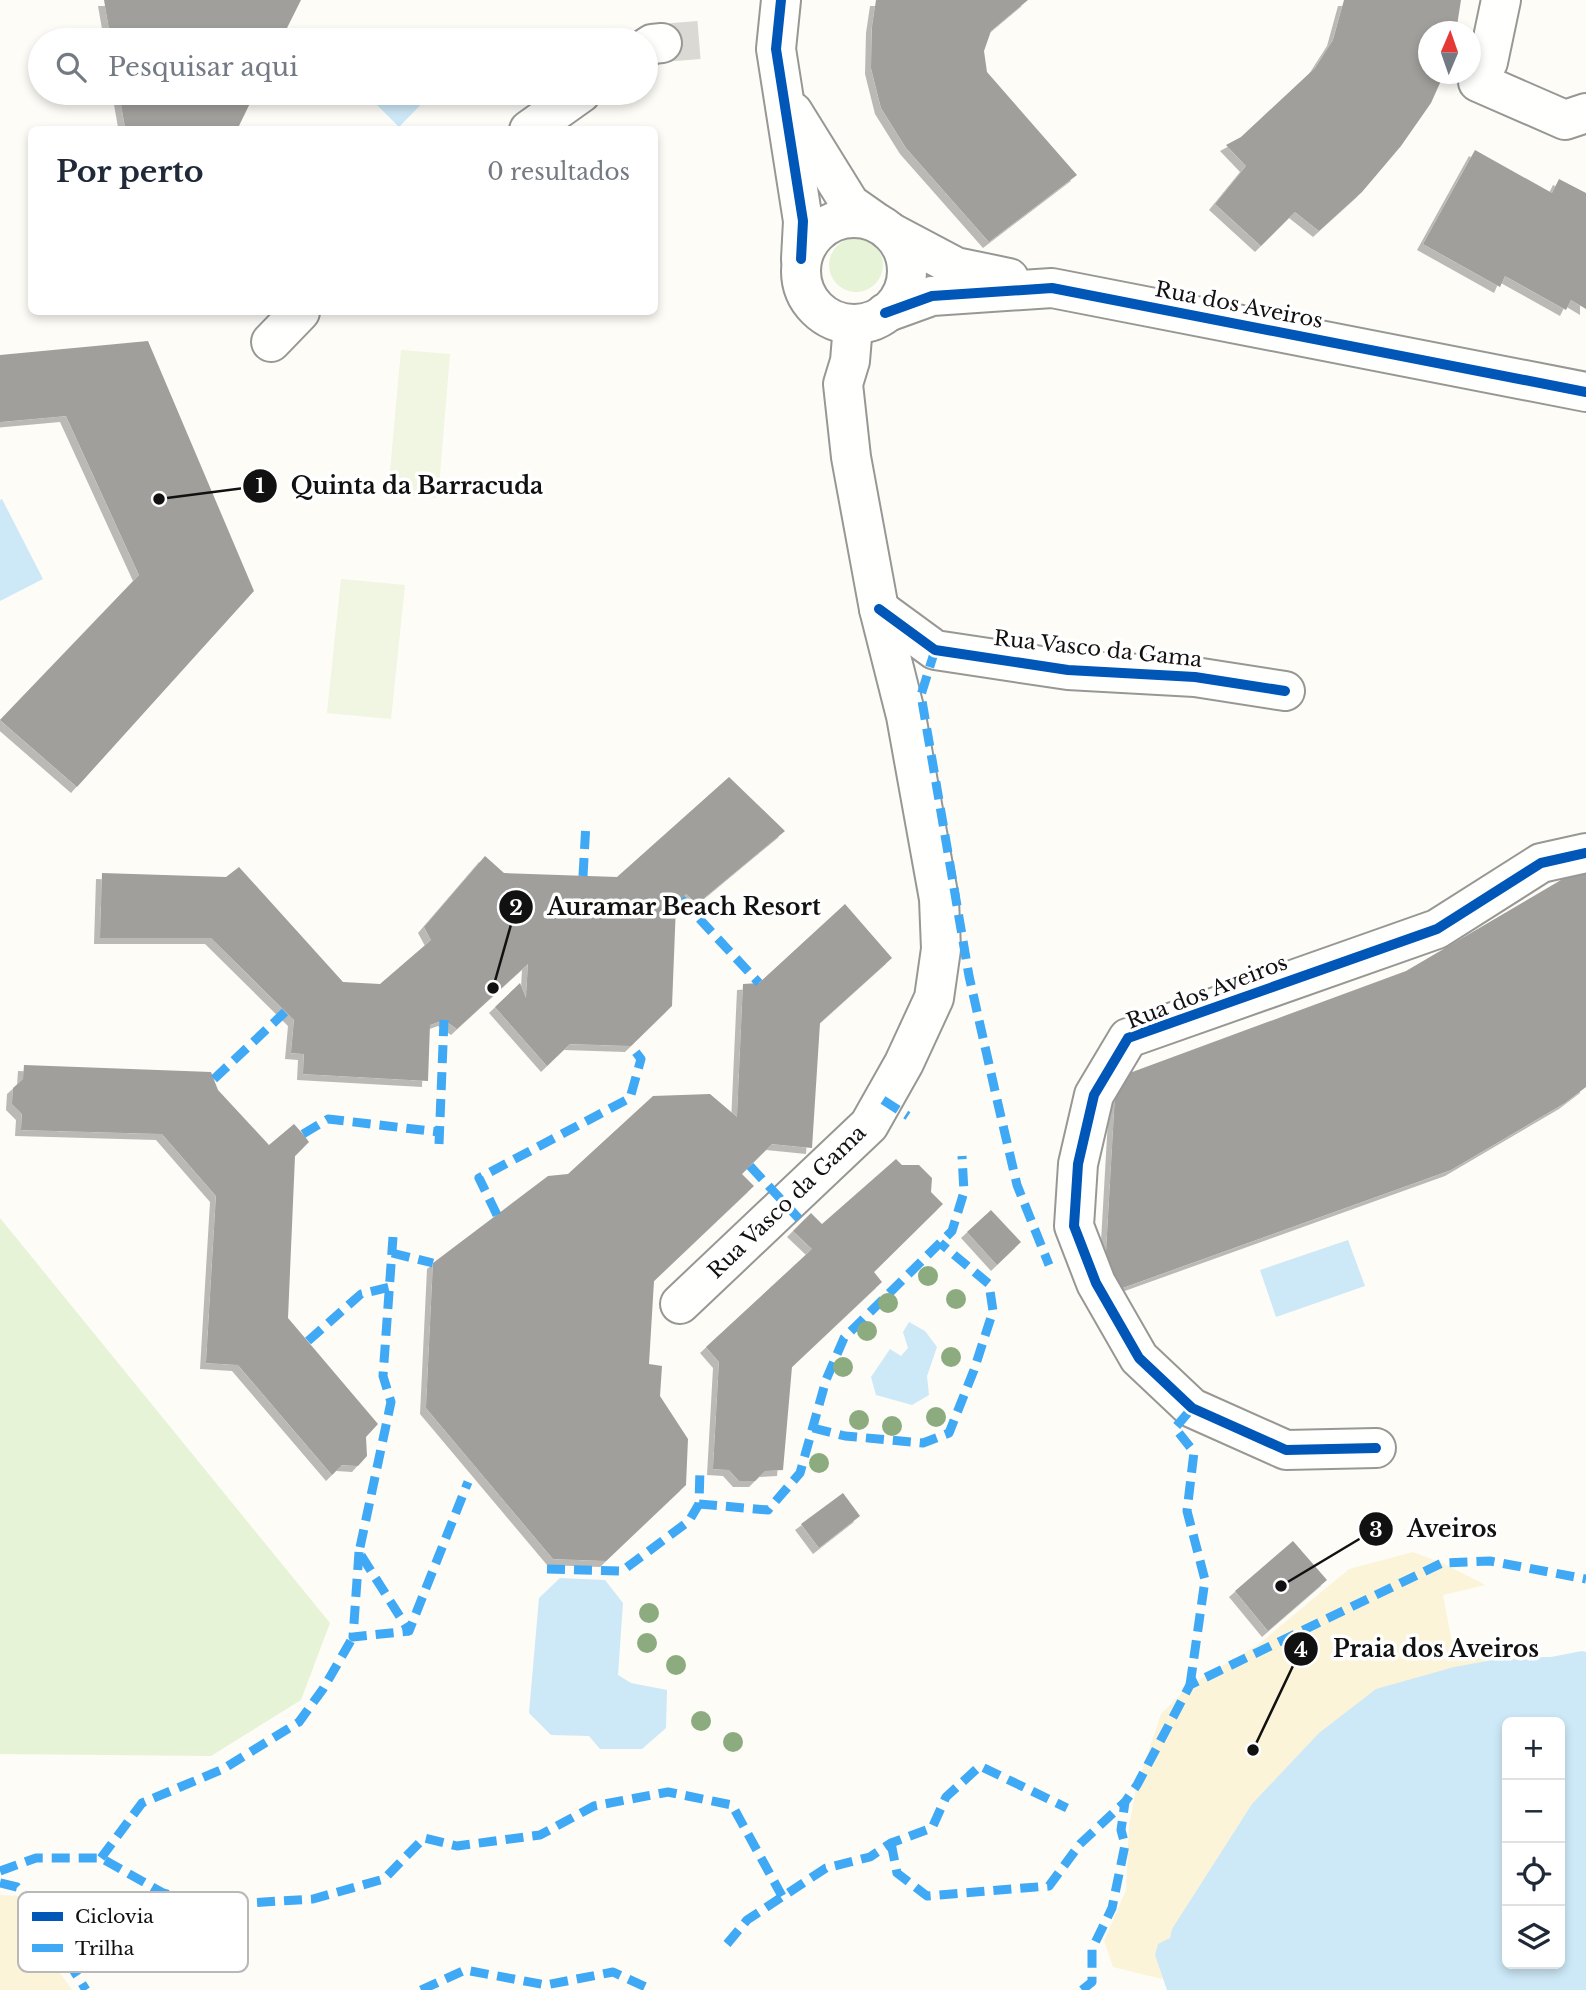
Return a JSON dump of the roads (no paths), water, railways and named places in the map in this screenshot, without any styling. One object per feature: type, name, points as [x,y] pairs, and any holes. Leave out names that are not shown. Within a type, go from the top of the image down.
[{"type":"street","points":[[781,0],[776,49],[803,221],[800,270],[803,288],[810,302],[830,319],[869,319],[896,305],[907,280],[906,262],[901,246],[883,227],[849,218],[827,225],[808,242],[801,259]]},
{"type":"street","points":[[1501,0],[1488,62],[1478,82],[1566,120],[1586,113]]},
{"type":"street","points":[[782,96],[850,204],[883,227],[956,267],[1052,288]]},
{"type":"street","points":[[534,126],[564,105]]},
{"type":"street","name":"Rua dos Aveiros","points":[[869,319],[932,296],[1052,288],[1586,392]]},
{"type":"street","points":[[271,342],[297,315]]},
{"type":"street","name":"Rua Vasco da Gama","points":[[680,1304],[869,1125],[904,1063],[934,998],[942,949],[939,899],[906,716],[879,609],[851,457],[843,384],[869,319]]},
{"type":"street","name":"Rua Vasco da Gama","points":[[879,609],[935,650],[1068,670],[1195,677],[1285,691]]},
{"type":"street","name":"Rua dos Aveiros","points":[[1376,1448],[1286,1450],[1192,1408],[1139,1358],[1096,1283],[1074,1226],[1078,1164],[1094,1095],[1128,1038],[1437,929],[1541,863],[1586,853]]},
{"type":"water","points":[[377,105],[420,105],[400,126]]},
{"type":"water","points":[[2,499],[43,579],[0,601],[0,500]]},
{"type":"water","points":[[1348,1240],[1365,1286],[1276,1317],[1260,1270]]},
{"type":"water","points":[[909,1322],[925,1331],[937,1347],[927,1376],[929,1395],[912,1405],[876,1395],[871,1377],[890,1349],[901,1356],[908,1348],[903,1332]]},
{"type":"water","points":[[560,1578],[605,1580],[623,1603],[618,1675],[631,1683],[667,1690],[666,1728],[642,1749],[600,1749],[589,1736],[551,1735],[529,1713],[539,1598]]},
{"type":"water","points":[[1586,1652],[1586,1990],[1167,1990],[1155,1955],[1158,1944],[1170,1938],[1172,1929],[1252,1804],[1319,1733],[1376,1689],[1454,1667],[1504,1658],[1551,1657]]},
{"type":"tunnel","points":[[662,43],[699,40]]},
{"type":"place","name":"Quinta da Barracuda","points":[[159,499]]},
{"type":"place","name":"Auramar Beach Resort","points":[[493,988]]},
{"type":"place","name":"Aveiros","points":[[1281,1586]]},
{"type":"place","name":"Praia dos Aveiros","points":[[1253,1750]]}]
